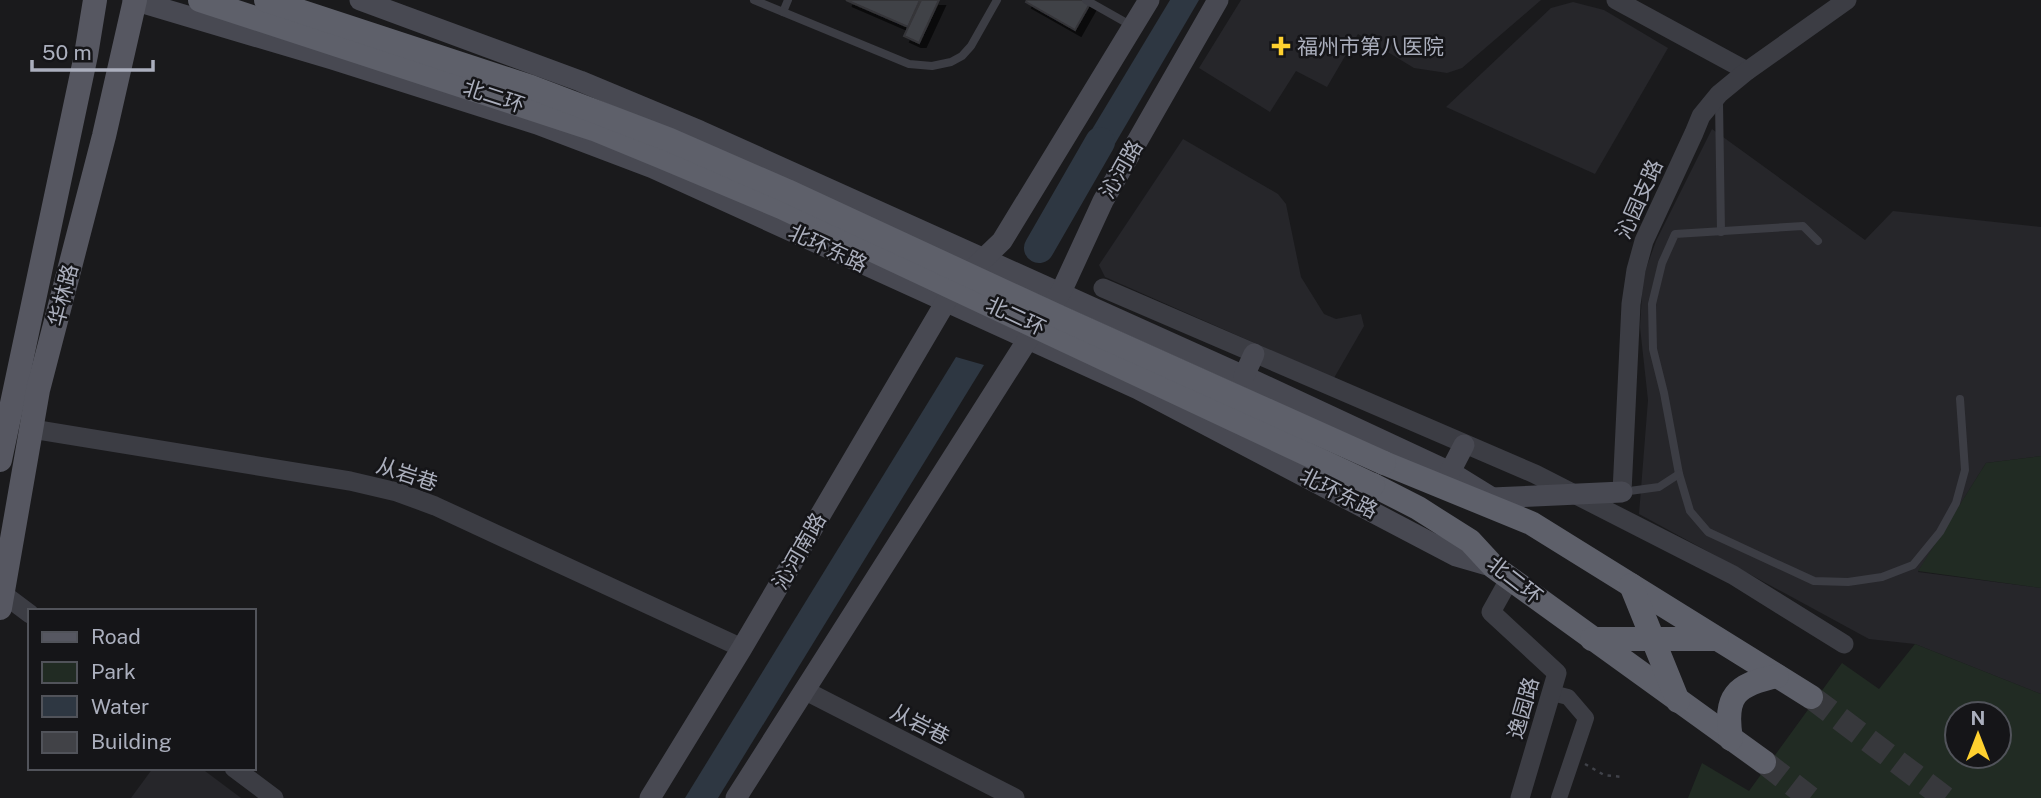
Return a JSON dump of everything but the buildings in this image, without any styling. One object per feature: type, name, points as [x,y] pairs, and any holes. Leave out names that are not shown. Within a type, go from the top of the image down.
[{"type":"highway","name":"北二环","points":[[201,0],[594,129],[651,152],[781,207],[1373,485],[1418,508],[1470,541],[1502,573],[1764,762]]},
{"type":"highway","name":"北二环","points":[[266,0],[531,87],[670,140],[788,191],[1384,463],[1531,523],[1811,697]]},
{"type":"highway","points":[[1631,585],[1678,701]]},
{"type":"highway","points":[[1592,639],[1718,639]]},
{"type":"highway","points":[[1731,739],[1728,717],[1735,695],[1755,681],[1777,676]]},
{"type":"main road","name":"华林路","points":[[0,460],[86,55],[95,0]]},
{"type":"main road","name":"华林路","points":[[1,600],[38,390],[104,136],[134,0]]},
{"type":"main road","name":"北环东路","points":[[134,0],[537,124],[653,168],[1138,389],[1456,556],[1502,573]]},
{"type":"main road","points":[[360,0],[580,81],[700,131],[1061,292],[1450,472],[1531,523]]},
{"type":"main road","points":[[944,302],[958,282],[985,260],[1002,241],[1149,0]]},
{"type":"main road","name":"沁河路","points":[[1027,339],[1061,292],[1103,201],[1218,0]]},
{"type":"main road","name":"沁河南路","points":[[650,798],[742,648],[944,302]]},
{"type":"main road","points":[[736,798],[1027,339]]},
{"type":"main road","points":[[1244,376],[1254,354]]},
{"type":"main road","points":[[1450,472],[1464,445]]},
{"type":"main road","points":[[1492,498],[1622,492]]},
{"type":"street","points":[[1616,0],[1747,71]]},
{"type":"street","name":"沁园支路","points":[[1622,492],[1631,304],[1644,241],[1694,133],[1706,110],[1719,94],[1847,0]]},
{"type":"street","points":[[1103,288],[1535,474],[1733,575],[1831,634],[1844,645]]},
{"type":"street","name":"从岩巷","points":[[32,429],[350,481],[397,492],[435,506],[742,648]]},
{"type":"street","name":"逸园路","points":[[1502,573],[1491,612],[1557,673],[1522,798]]},
{"type":"street","points":[[1,600],[28,613]]},
{"type":"street","name":"从岩巷","points":[[804,690],[1015,798]]},
{"type":"street","points":[[1552,693],[1567,697],[1586,719],[1559,798]]},
{"type":"street","points":[[237,770],[274,798]]},
{"type":"lane","points":[[754,0],[909,64],[932,66],[951,62],[962,56],[971,46],[997,0]]},
{"type":"lane","points":[[783,12],[788,0]]},
{"type":"lane","points":[[1086,0],[1134,27]]},
{"type":"lane","points":[[1719,94],[1721,232]]},
{"type":"lane","points":[[1818,241],[1803,226],[1675,234],[1662,263],[1652,304],[1653,349],[1679,474],[1690,511],[1708,532],[1814,581],[1848,582],[1882,577],[1913,565],[1940,532],[1956,503],[1965,470],[1960,399]]},
{"type":"lane","points":[[1622,492],[1659,487],[1679,474]]},
{"type":"path","points":[[1573,758],[1604,775],[1622,777]]},
{"type":"shaded area","points":[[1241,0],[1541,0],[1462,68],[1447,73],[1414,68],[1358,34],[1327,87],[1296,71],[1270,112],[1199,68]]},
{"type":"shaded area","points":[[1573,2],[1604,10],[1668,48],[1595,174],[1446,107],[1551,8]]},
{"type":"shaded area","points":[[1712,129],[1865,240],[1893,211],[2041,227],[2041,456],[1986,463],[1918,572],[2041,588],[2041,694],[1915,644],[1869,639],[1639,514],[1648,400],[1640,327],[1643,277],[1656,241]]},
{"type":"shaded area","points":[[1183,139],[1278,194],[1286,204],[1301,277],[1324,314],[1336,319],[1361,314],[1364,326],[1334,378],[1105,277],[1099,265]]},
{"type":"shaded area","points":[[152,770],[204,770],[241,798],[131,798]]},
{"type":"green space","points":[[2041,456],[2041,588],[1918,571],[1986,463]]},
{"type":"green space","points":[[1915,644],[2041,694],[2041,798],[1688,798],[1702,763],[1749,791],[1842,663],[1879,689]]},
{"type":"water","points":[[1170,0],[1199,0],[1092,183],[1067,171]]},
{"type":"water","points":[[956,357],[984,365],[718,798],[685,798]]},
{"type":"waterway","points":[[1039,248],[1100,142]]},
{"type":"tunnel","points":[[1811,697],[1945,798]]},
{"type":"tunnel","points":[[1764,762],[1810,798]]},
{"type":"place","name":"福州市第八医院","points":[[1281,46]]}]
